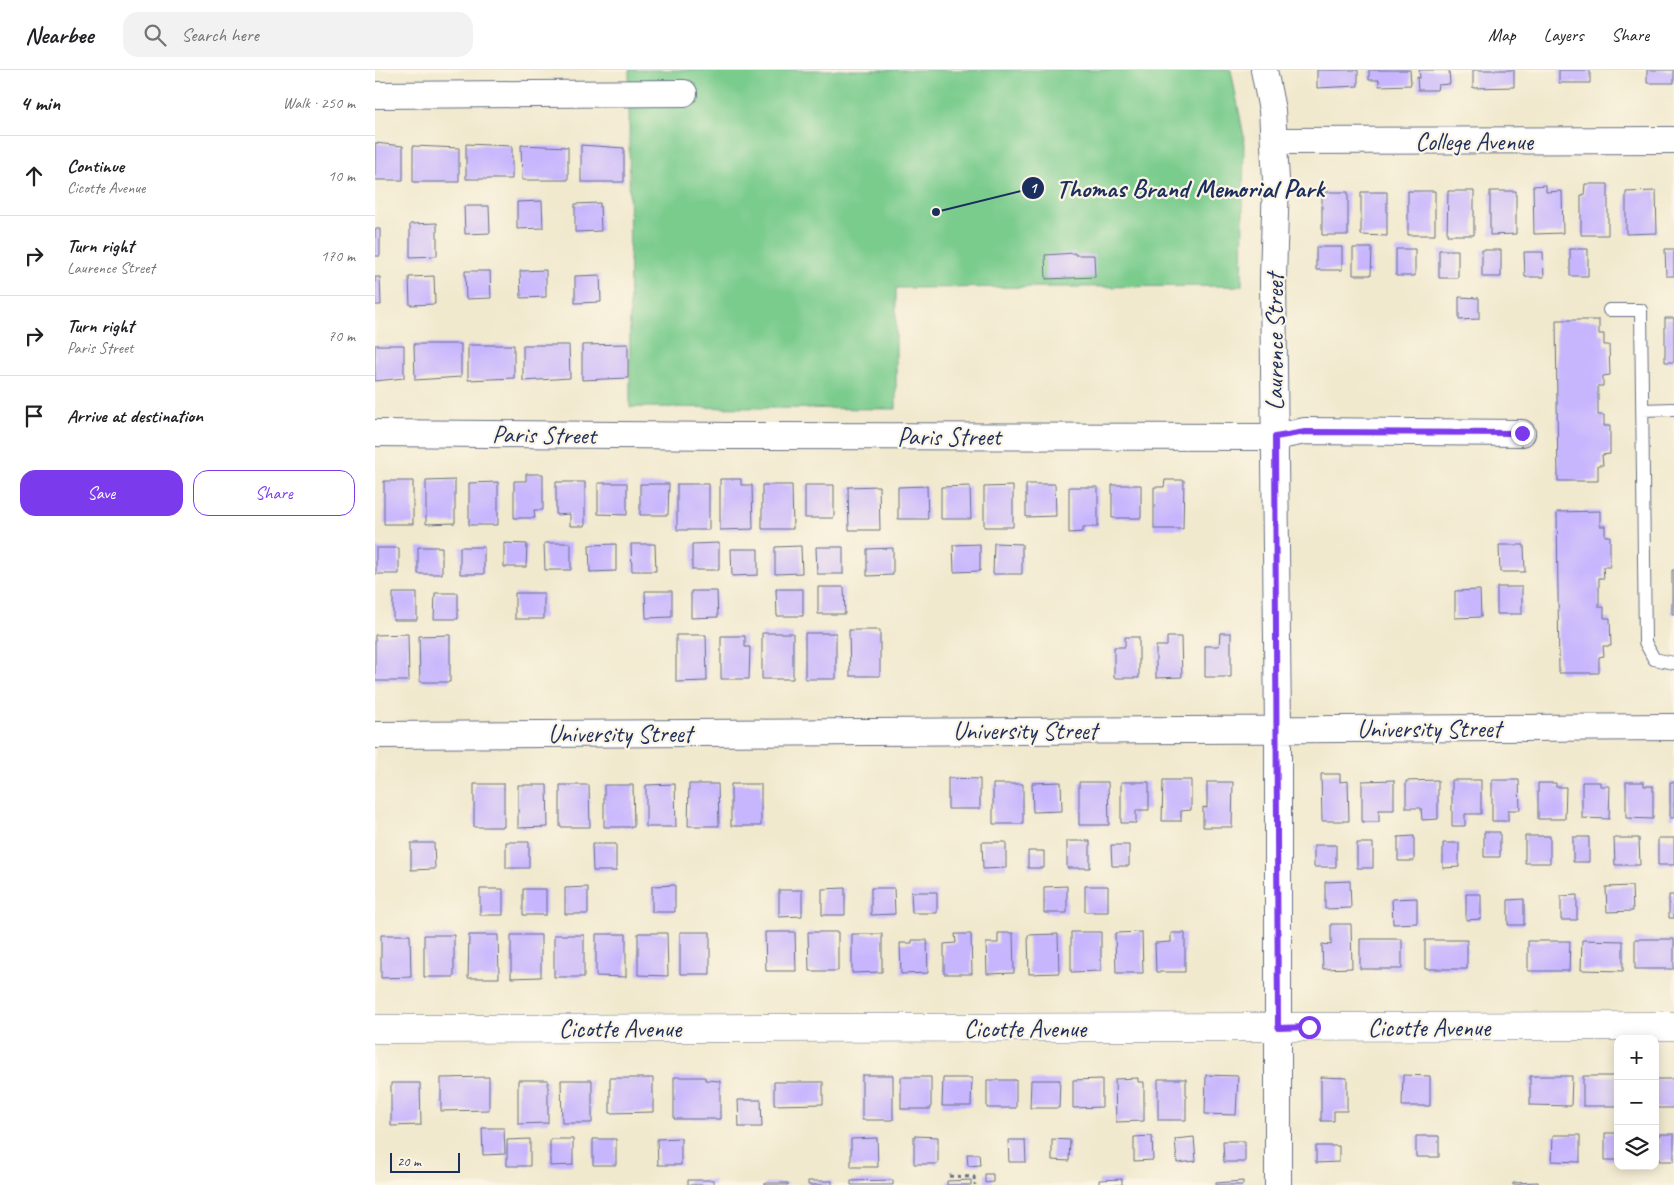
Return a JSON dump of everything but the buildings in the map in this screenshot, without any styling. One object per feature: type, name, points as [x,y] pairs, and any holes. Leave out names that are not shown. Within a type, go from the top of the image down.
[{"type":"street","name":"Laurence Street","points":[[1264,70],[1272,110],[1275,141],[1278,1185]]},
{"type":"street","points":[[375,95],[684,93]]},
{"type":"street","name":"College Avenue","points":[[1275,141],[1674,140]]},
{"type":"street","name":"Paris Street","points":[[375,433],[1275,437],[1305,432],[1522,433]]},
{"type":"street","name":"University Street","points":[[375,735],[1674,727]]},
{"type":"street","name":"Cicotte Avenue","points":[[375,1029],[1674,1026]]},
{"type":"lane","points":[[1609,310],[1641,310],[1645,642],[1653,659],[1674,663]]},
{"type":"lane","points":[[1642,410],[1674,409]]},
{"type":"path","points":[[949,1176],[974,1177],[975,1185]]},
{"type":"green space","points":[[629,70],[1231,70],[1244,137],[1242,286],[896,288],[896,409],[630,407]]},
{"type":"place","name":"Thomas Brand Memorial Park","points":[[936,212]]},
{"type":"route","points":[[1309,1027],[1278,1028],[1275,437],[1305,432],[1522,433]]}]
